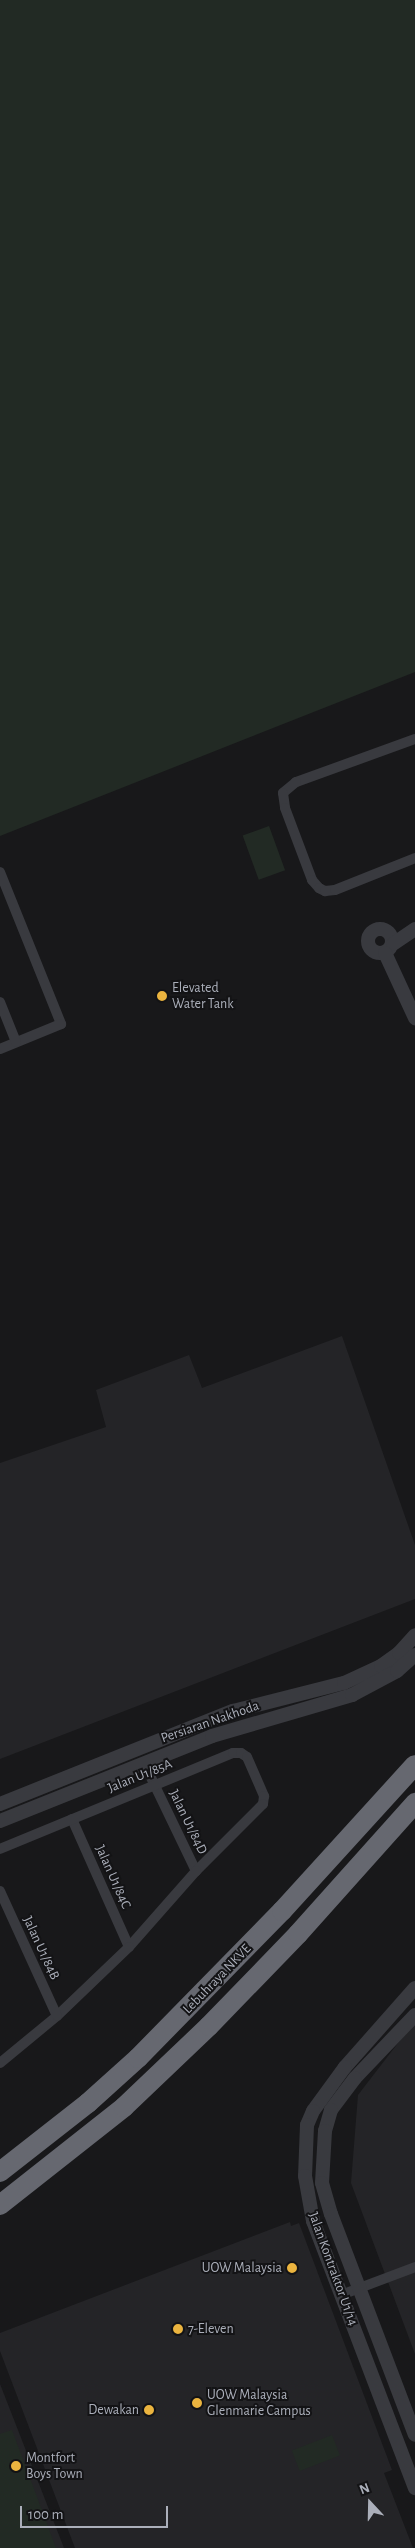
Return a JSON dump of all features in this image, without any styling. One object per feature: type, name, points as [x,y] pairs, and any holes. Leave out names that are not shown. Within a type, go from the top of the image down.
[{"type":"highway","name":"Lebuhraya NKVE","points":[[0,2172],[81,2109],[138,2058],[282,1911],[415,1765]]},
{"type":"highway","name":"Lebuhraya NKVE","points":[[0,2205],[124,2107],[209,2026],[298,1934],[415,1803]]},
{"type":"street","points":[[415,739],[296,782],[283,793],[285,808],[308,870],[319,888],[325,891],[335,890],[415,858]]},
{"type":"street","points":[[0,872],[3,891],[61,1024],[0,1049]]},
{"type":"street","points":[[376,929],[388,931],[413,930],[389,948],[378,953],[371,949],[368,938],[376,929]]},
{"type":"street","points":[[388,931],[392,937],[389,948],[415,1018]]},
{"type":"street","points":[[0,1002],[16,1042]]},
{"type":"street","name":"Persiaran Nakhoda","points":[[0,1804],[233,1711],[344,1683],[381,1666],[399,1652],[415,1635]]},
{"type":"street","name":"Persiaran Nakhoda","points":[[0,1821],[212,1736],[352,1695],[397,1672],[415,1656]]},
{"type":"street","name":"Jalan U1/85A","points":[[0,1849],[233,1753],[241,1753],[247,1758],[264,1800],[196,1870]]},
{"type":"street","name":"Jalan U1/84D","points":[[144,1763],[196,1870]]},
{"type":"street","name":"Jalan U1/84C","points":[[72,1819],[129,1947]]},
{"type":"street","points":[[0,2063],[57,2016],[129,1947],[196,1870]]},
{"type":"street","name":"Jalan U1/84B","points":[[0,1891],[57,2016]]},
{"type":"street","name":"Jalan Kontraktor U1/14","points":[[415,1988],[345,2067],[313,2111],[307,2125],[305,2176],[313,2221],[415,2488]]},
{"type":"street","name":"Jalan Kontraktor U1/14","points":[[415,2014],[356,2078],[331,2110],[325,2131],[322,2183],[331,2214],[415,2435]]},
{"type":"street","points":[[341,2295],[415,2267]]},
{"type":"shaded area","points":[[0,0],[415,0],[415,672],[0,836]]},
{"type":"shaded area","points":[[269,826],[285,870],[259,880],[243,836]]},
{"type":"shaded area","points":[[342,1336],[415,1545],[415,1599],[0,1759],[0,1463],[106,1427],[96,1390],[189,1355],[202,1388]]},
{"type":"shaded area","points":[[415,2021],[415,2354],[351,2183],[358,2095]]},
{"type":"shaded area","name":"UOW Malaysia Glenmarie Campus","points":[[290,2222],[291,2226],[299,2223],[392,2470],[384,2473],[413,2548],[75,2548],[0,2351],[0,2333]]},
{"type":"shaded area","name":"Montfort Boys Town","points":[[0,2384],[64,2548],[0,2548]]},
{"type":"shaded area","name":"Montfort Boys Town","points":[[12,2430],[56,2548],[0,2548],[0,2434]]},
{"type":"shaded area","points":[[332,2435],[340,2456],[300,2471],[292,2450]]},
{"type":"place","name":"Elevated Water Tank","points":[[162,996]]},
{"type":"place","name":"UOW Malaysia","points":[[292,2268]]},
{"type":"place","name":"7-Eleven","points":[[178,2329]]},
{"type":"place","name":"UOW Malaysia Glenmarie Campus","points":[[197,2403]]},
{"type":"place","name":"Dewakan","points":[[149,2410]]},
{"type":"place","name":"Montfort Boys Town","points":[[16,2466]]}]
